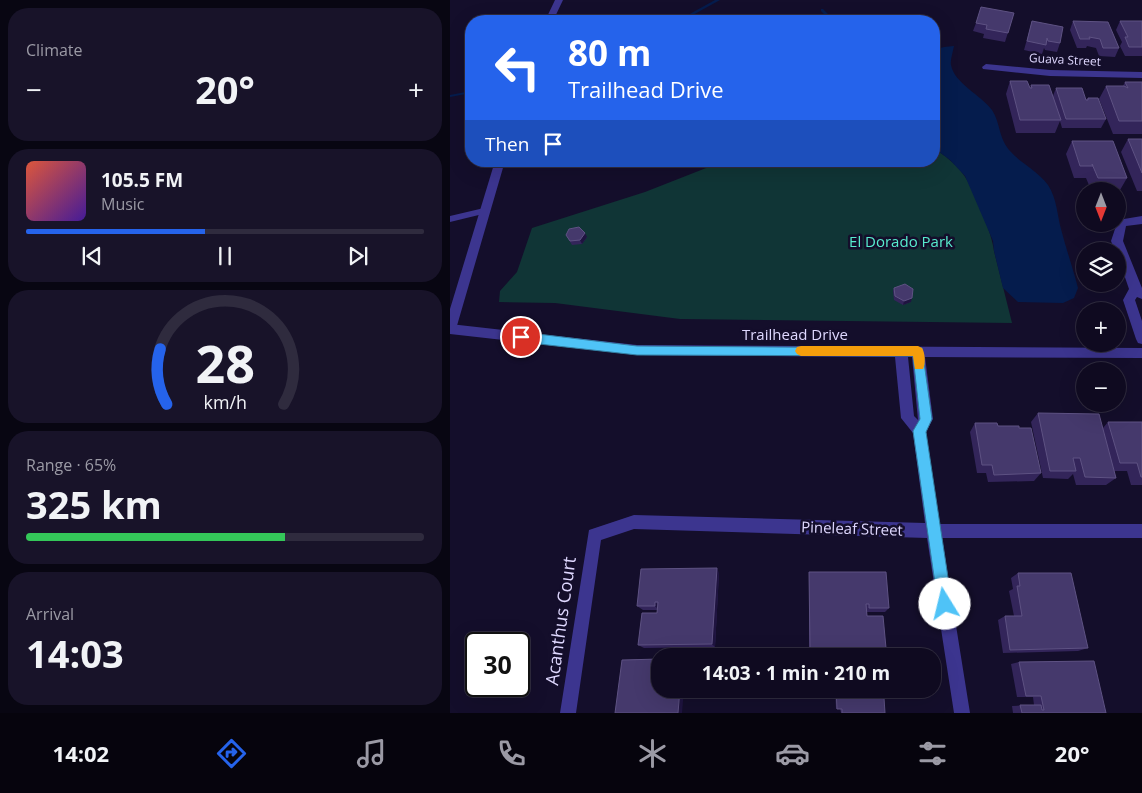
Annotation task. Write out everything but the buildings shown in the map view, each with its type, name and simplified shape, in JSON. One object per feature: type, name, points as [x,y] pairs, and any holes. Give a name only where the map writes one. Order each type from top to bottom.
[{"type":"street","points":[[552,15],[559,0]]},
{"type":"street","name":"Guava Street","points":[[986,67],[1050,73],[1142,75]]},
{"type":"street","points":[[450,329],[498,167]]},
{"type":"street","points":[[1142,220],[1121,224],[1117,241],[1138,292],[1129,300],[1142,339]]},
{"type":"street","name":"Trailhead Drive","points":[[450,329],[637,350],[1142,352]]},
{"type":"street","points":[[901,351],[908,418],[919,431],[962,713]]},
{"type":"street","points":[[918,351],[926,419],[919,431]]},
{"type":"street","name":"Pineleaf Street","points":[[594,535],[634,522],[933,531],[1142,531]]},
{"type":"street","name":"Acanthus Court","points":[[568,713],[594,535]]},
{"type":"lane","points":[[450,220],[484,211]]},
{"type":"green space","name":"El Dorado Park","points":[[940,152],[960,170],[977,200],[990,234],[1012,323],[680,319],[555,303],[499,302],[500,291],[517,272],[532,228],[645,192],[709,167],[940,167]]},
{"type":"water","points":[[954,46],[951,65],[957,78],[992,110],[1004,142],[1011,152],[1048,185],[1053,196],[1076,281],[1076,292],[1074,298],[1063,303],[1018,302],[1003,288],[993,241],[965,176],[940,152],[940,48]]},
{"type":"waterway","points":[[690,15],[718,0]]},
{"type":"waterway","points":[[822,10],[827,15]]},
{"type":"waterway","points":[[450,96],[465,93]]},
{"type":"slow traffic","points":[[801,351],[918,351],[919,365]]},
{"type":"route","points":[[521,337],[637,350],[918,351],[926,419],[919,431],[945,604]]}]
